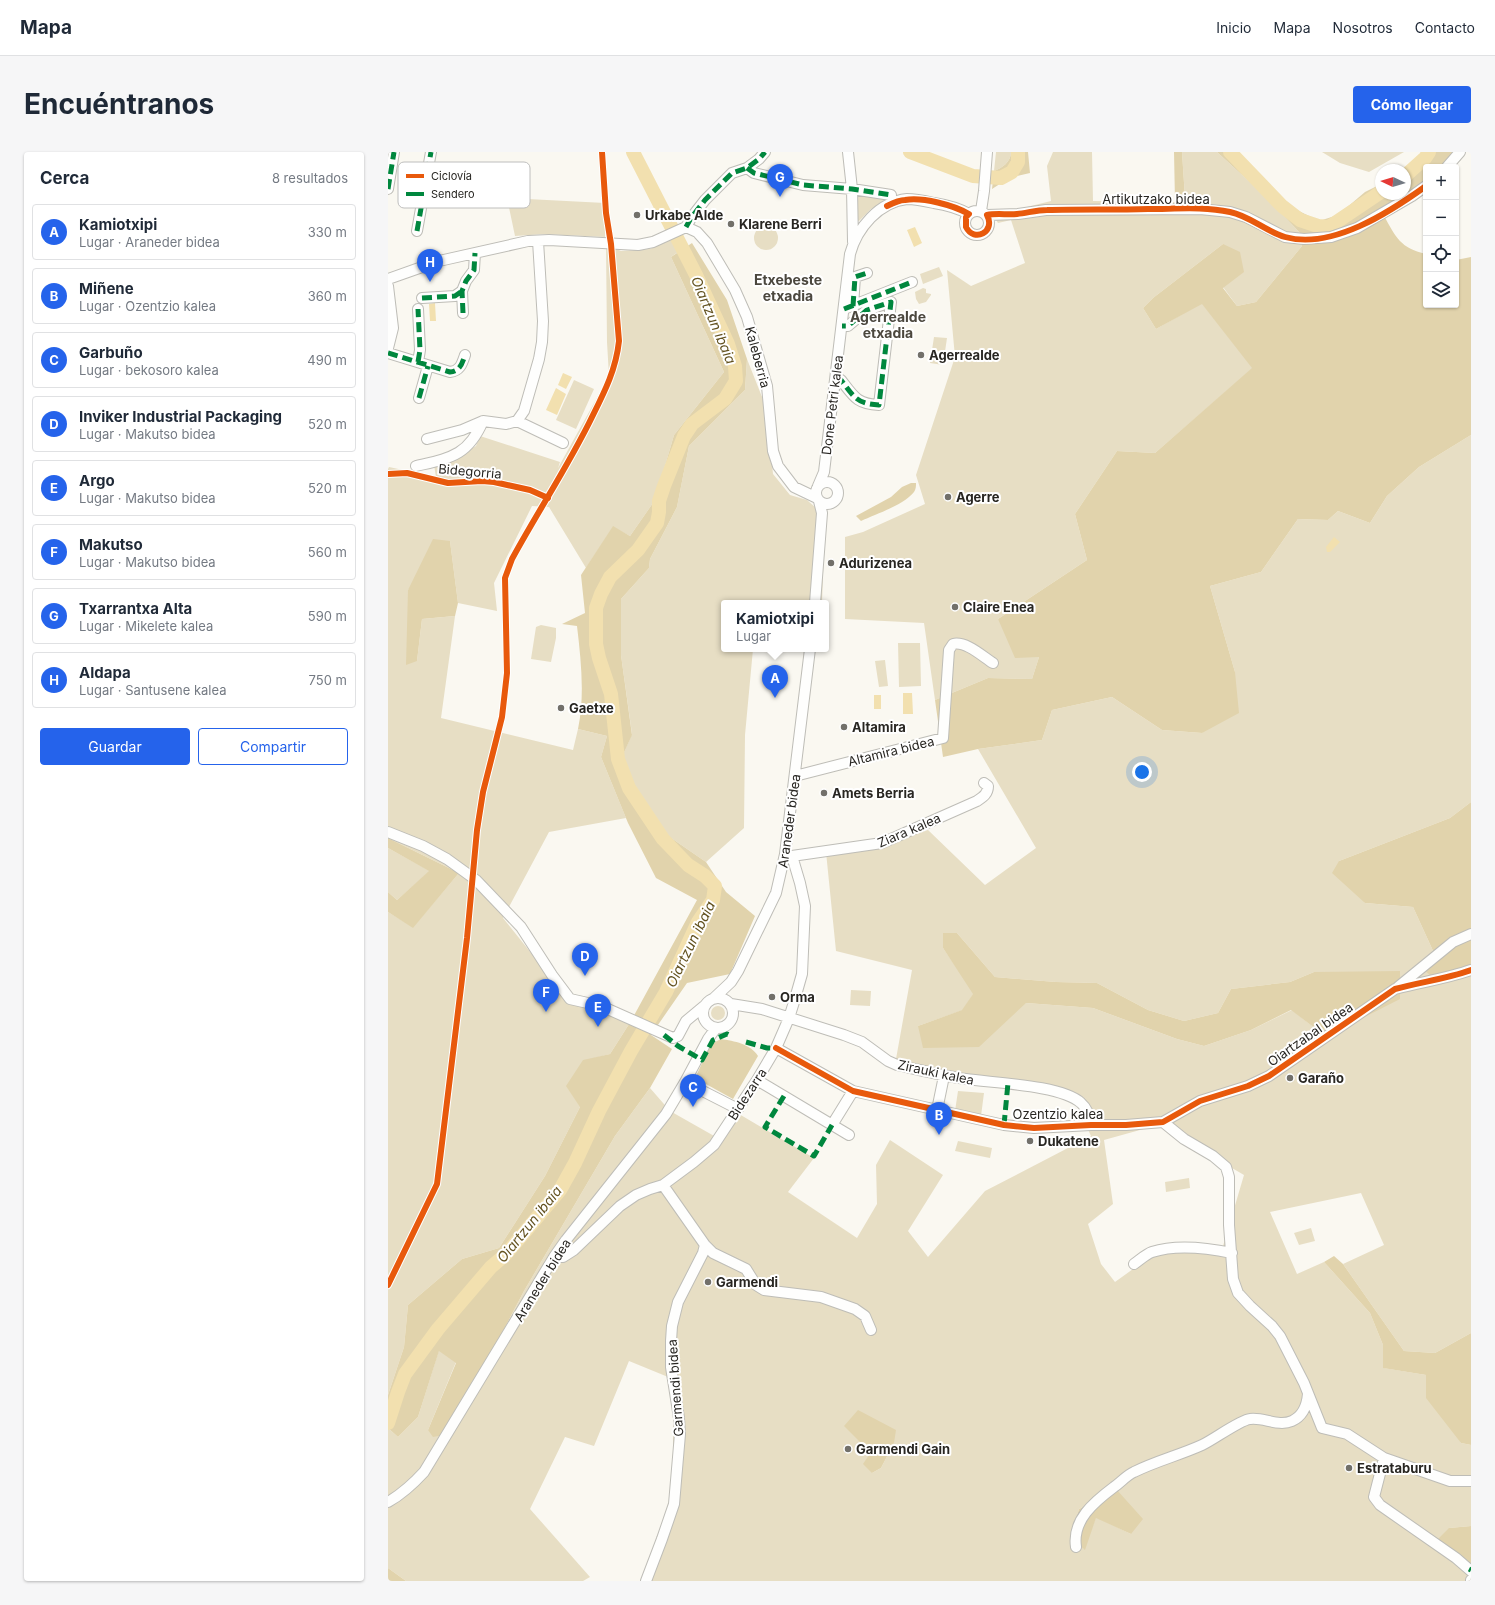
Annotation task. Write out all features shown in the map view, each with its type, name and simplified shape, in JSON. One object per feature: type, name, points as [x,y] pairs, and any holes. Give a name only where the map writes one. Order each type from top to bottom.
[{"type":"street","points":[[388,189],[394,152]]},
{"type":"street","points":[[429,162],[431,152]]},
{"type":"street","points":[[388,279],[439,260],[522,242],[538,241],[638,245],[653,242],[686,227],[705,200],[732,173],[747,168],[760,159],[765,152]]},
{"type":"street","name":"Done Petri kalea","points":[[824,472],[837,490],[838,494],[834,502],[818,498],[824,472],[842,326],[848,307],[850,254],[853,243],[852,189],[848,152]]},
{"type":"street","points":[[984,213],[987,152]]},
{"type":"street","points":[[1450,164],[1460,152]]},
{"type":"street","points":[[747,168],[754,173],[803,185],[852,189],[891,195]]},
{"type":"street","name":"Artikutzako bidea","points":[[984,213],[1013,214],[1046,210],[1200,209],[1230,212],[1246,217],[1285,237],[1304,239],[1330,237],[1357,228],[1423,188]]},
{"type":"street","name":"Done Petri kalea","points":[[853,243],[869,220],[887,206],[905,200],[913,199],[950,206],[969,214]]},
{"type":"street","points":[[417,231],[421,208]]},
{"type":"street","points":[[977,211],[984,213],[989,219],[989,228],[983,234],[975,235],[966,227],[966,217],[969,214],[977,211]]},
{"type":"street","name":"Kaleberria","points":[[686,227],[697,232],[707,243],[735,290],[743,308],[761,361],[767,386],[775,459],[778,466],[788,481],[800,491],[818,498]]},
{"type":"street","points":[[427,439],[462,430],[483,421],[506,424],[517,421],[524,411],[539,359],[542,342],[543,321],[538,241]]},
{"type":"street","points":[[463,313],[462,291],[466,281],[474,270],[475,253]]},
{"type":"street","points":[[848,307],[855,277],[868,273]]},
{"type":"street","points":[[848,307],[912,282]]},
{"type":"street","points":[[388,286],[393,328],[388,348]]},
{"type":"street","points":[[422,298],[455,296],[462,291]]},
{"type":"street","points":[[835,380],[841,380],[856,400],[879,405],[892,302],[867,310],[848,326],[842,326]]},
{"type":"street","points":[[418,309],[420,350],[418,362]]},
{"type":"street","points":[[388,353],[450,372],[455,372],[462,365],[465,355]]},
{"type":"street","points":[[419,398],[428,366]]},
{"type":"street","points":[[416,466],[442,459],[461,451],[477,436],[483,421]]},
{"type":"street","points":[[517,421],[563,443]]},
{"type":"street","points":[[815,600],[818,498],[824,483],[831,483]]},
{"type":"street","name":"Altamira bidea","points":[[795,776],[943,738],[949,650],[953,644],[958,643],[993,662]]},
{"type":"street","name":"Araneder bidea","points":[[714,998],[732,982],[746,958],[776,893],[788,855],[795,776],[810,652]]},
{"type":"street","name":"Ziara kalea","points":[[788,855],[882,843],[984,797],[988,792],[988,786],[984,783]]},
{"type":"street","points":[[388,832],[423,846],[447,859],[473,877],[520,927],[552,975],[570,998],[601,1006],[674,1038],[678,1036],[686,1020],[714,998],[723,998],[730,1003],[733,1011],[732,1019]]},
{"type":"street","name":"Bidezarra","points":[[554,1257],[562,1257],[574,1250],[620,1206],[636,1195],[663,1185],[694,1162],[714,1144],[757,1080],[776,1048],[789,1018],[802,974],[805,906],[800,883],[788,855]]},
{"type":"street","points":[[1395,989],[1454,942],[1471,934]]},
{"type":"street","name":"Oiartzabal bidea","points":[[1163,1122],[1200,1101],[1248,1086],[1269,1076],[1395,989],[1420,982],[1456,976],[1471,970]]},
{"type":"street","name":"Araneder bidea","points":[[730,1003],[732,982]]},
{"type":"street","name":"Zirauki kalea","points":[[730,1003],[762,1009],[862,1042],[888,1061],[897,1065],[944,1076],[1032,1087],[1072,1097],[1081,1103],[1090,1117],[1091,1125]]},
{"type":"street","points":[[704,1006],[704,1020]]},
{"type":"street","points":[[691,1016],[704,1020],[710,1026],[724,1028],[738,1013],[750,1007]]},
{"type":"street","name":"Araneder bidea","points":[[698,1057],[704,1037],[704,1020]]},
{"type":"street","name":"Araneder bidea","points":[[388,1502],[415,1482],[424,1472],[554,1257],[662,1119],[685,1082],[708,1039],[716,1028]]},
{"type":"street","name":"Ozentzio kalea","points":[[776,1048],[853,1091],[1018,1127],[1034,1128],[1126,1125],[1163,1122]]},
{"type":"street","points":[[937,1110],[944,1076]]},
{"type":"street","points":[[757,1080],[848,1136]]},
{"type":"street","points":[[685,1082],[738,1108]]},
{"type":"street","points":[[832,1125],[853,1091]]},
{"type":"street","points":[[1163,1122],[1184,1139],[1213,1156],[1226,1167],[1229,1177],[1229,1225],[1234,1279],[1238,1293],[1272,1326],[1280,1336],[1304,1383],[1322,1428],[1347,1434],[1384,1458],[1450,1480],[1471,1482]]},
{"type":"street","points":[[663,1185],[704,1245],[713,1253],[746,1269],[756,1285],[764,1290],[821,1297],[855,1309],[864,1316],[871,1330]]},
{"type":"street","name":"Garmendi bidea","points":[[646,1581],[674,1504],[680,1434],[671,1367],[672,1326],[678,1302],[703,1253],[704,1245]]},
{"type":"street","points":[[1134,1264],[1151,1252],[1180,1248],[1194,1247],[1232,1253]]},
{"type":"street","points":[[1076,1547],[1075,1539],[1078,1526],[1085,1513],[1098,1499],[1133,1472],[1203,1445],[1249,1418],[1280,1423],[1291,1422],[1299,1417],[1303,1411],[1307,1403],[1308,1394]]},
{"type":"street","points":[[1384,1458],[1374,1497],[1380,1505],[1456,1558],[1471,1571]]},
{"type":"shaded area","points":[[996,152],[1011,152],[1011,156],[1006,164],[994,171]]},
{"type":"shaded area","points":[[1011,152],[1028,152],[1030,173],[1009,178],[992,189],[994,171],[1006,164],[1011,156]]},
{"type":"shaded area","points":[[1053,152],[1092,152],[1093,201],[1175,202],[1185,198],[1182,152],[1217,152],[1265,196],[1301,234],[1302,246],[1256,302],[1237,306],[1223,287],[1223,244],[1153,298],[1143,308],[1156,329],[1202,303],[1253,368],[1155,453],[1117,451],[1075,514],[1087,560],[998,619],[1039,657],[1032,679],[988,678],[935,700],[924,623],[845,619],[845,537],[863,532],[925,504],[916,475],[955,357],[947,270],[971,286],[1025,263],[1011,220],[998,223],[990,210],[1015,210],[1051,201],[1047,166]]},
{"type":"shaded area","points":[[1174,152],[1182,152],[1185,198],[1175,202]]},
{"type":"shaded area","points":[[1217,152],[1236,152],[1266,184],[1295,209],[1319,221],[1338,215],[1365,192],[1375,187],[1375,200],[1404,200],[1384,216],[1396,236],[1404,245],[1423,253],[1423,308],[1459,308],[1459,259],[1471,257],[1471,435],[1419,467],[1387,496],[1370,523],[1338,511],[1328,520],[1298,519],[1261,572],[1210,586],[1235,672],[1239,713],[1202,733],[1162,730],[1112,697],[1052,710],[1042,740],[978,749],[943,757],[935,700],[988,678],[1032,679],[1039,657],[1015,658],[998,619],[1087,560],[1075,514],[1117,451],[1155,453],[1252,368],[1202,304],[1156,329],[1143,308],[1153,298],[1223,244],[1240,252],[1244,272],[1223,288],[1237,306],[1256,302],[1302,246],[1301,234],[1265,196]]},
{"type":"shaded area","points":[[1322,152],[1404,152],[1383,164],[1375,164],[1375,169],[1369,172],[1340,163]]},
{"type":"shaded area","points":[[1422,152],[1464,152],[1449,164],[1423,164],[1423,184],[1411,194],[1411,164]]},
{"type":"shaded area","points":[[860,193],[888,197],[886,200],[871,209],[859,221],[855,220],[854,197]]},
{"type":"shaded area","points":[[530,199],[605,203],[605,237],[544,234],[515,236],[509,208],[530,208]]},
{"type":"shaded area","points":[[766,226],[774,230],[778,238],[774,246],[766,250],[758,246],[754,238],[758,230]]},
{"type":"shaded area","points":[[915,227],[922,243],[914,247],[907,230]]},
{"type":"shaded area","points":[[672,239],[678,252],[671,257],[724,372],[674,435],[655,500],[630,536],[613,527],[586,568],[549,507],[532,506],[494,583],[497,611],[458,603],[450,541],[408,590],[417,661],[422,619],[455,616],[441,718],[573,750],[578,729],[607,736],[601,757],[626,818],[549,832],[503,918],[568,999],[631,1021],[610,1054],[583,1061],[580,1107],[545,1176],[499,1248],[462,1259],[408,1305],[404,1347],[388,1395],[388,912],[413,927],[459,873],[388,838],[388,469],[389,467],[436,477],[434,465],[458,456],[476,446],[480,436],[560,462],[558,468],[609,376],[607,342],[606,244],[621,251],[650,249]]},
{"type":"shaded area","points":[[692,243],[727,300],[747,359],[745,390],[689,446],[677,507],[650,559],[649,568],[621,599],[621,655],[632,735],[622,757],[648,822],[706,862],[726,892],[755,916],[730,974],[687,983],[651,1035],[672,1049],[650,1088],[615,1136],[524,1291],[449,1434],[433,1437],[428,1430],[456,1363],[439,1351],[418,1417],[398,1437],[388,1428],[388,1395],[404,1347],[408,1305],[462,1259],[499,1248],[545,1176],[580,1107],[566,1086],[583,1060],[610,1054],[631,1021],[697,900],[656,878],[628,823],[601,757],[607,736],[578,729],[582,691],[577,626],[562,624],[585,613],[581,575],[613,526],[630,536],[655,500],[674,435],[724,372],[671,257]]},
{"type":"shaded area","points":[[939,267],[943,276],[923,284],[920,274]]},
{"type":"shaded area","points":[[923,288],[926,289],[926,293],[931,295],[926,302],[919,304],[916,299],[915,292]]},
{"type":"shaded area","points":[[435,303],[436,321],[430,321],[429,304]]},
{"type":"shaded area","points":[[934,337],[947,338],[943,365],[930,363]]},
{"type":"shaded area","points":[[747,359],[766,407],[773,474],[790,495],[807,500],[825,516],[822,600],[721,600],[721,652],[753,652],[745,735],[744,828],[706,862],[648,822],[622,757],[632,734],[621,655],[621,599],[649,568],[650,559],[677,507],[689,446],[745,390]]},
{"type":"shaded area","points":[[563,373],[572,377],[566,389],[558,385]]},
{"type":"shaded area","points":[[574,380],[594,389],[576,429],[556,420]]},
{"type":"shaded area","points":[[556,388],[566,394],[557,415],[546,410]]},
{"type":"shaded area","points":[[1471,435],[1471,802],[1450,818],[1339,861],[1365,903],[1413,907],[1434,953],[1471,972],[1471,1333],[1435,1353],[1404,1351],[1343,1264],[1384,1245],[1361,1193],[1270,1212],[1297,1274],[1324,1262],[1370,1313],[1383,1345],[1384,1368],[1426,1375],[1461,1443],[1471,1445],[1471,1526],[1449,1528],[1471,1570],[1471,1581],[643,1581],[673,1502],[673,1379],[629,1361],[594,1446],[565,1437],[530,1509],[590,1577],[583,1581],[406,1581],[388,1568],[388,1502],[393,1499],[388,1496],[388,1428],[398,1437],[418,1417],[439,1350],[456,1362],[428,1430],[449,1434],[524,1291],[615,1136],[650,1088],[670,1111],[723,1141],[739,1114],[814,1158],[788,1192],[857,1238],[877,1204],[876,1165],[890,1140],[943,1175],[908,1231],[928,1257],[985,1191],[1091,1136],[1070,1091],[983,1081],[896,1059],[912,970],[836,951],[826,852],[928,830],[985,885],[1036,848],[978,749],[1042,740],[1052,710],[1112,697],[1162,730],[1202,733],[1235,672],[1210,586],[1261,572],[1298,519],[1328,520],[1338,511],[1370,523],[1387,496],[1419,467]],"holes":[[[943,933],[957,933],[995,977],[1056,982],[1097,983],[1148,1010],[1184,1021],[1218,1013],[1231,989],[1290,982],[1314,972],[1316,1029],[1292,1010],[1251,1030],[1204,1046],[1177,1039],[1093,1008],[1026,1003],[918,1026],[963,1010],[974,993],[943,948]],[[1158,1125],[1244,1175],[1223,1246],[1165,1246],[1115,1282],[1101,1264],[1088,1224],[1113,1204],[1104,1140]],[[894,1443],[881,1468],[872,1473],[873,1449]],[[1117,1490],[1131,1534],[1096,1517],[1084,1549],[1070,1538],[1079,1509]]]},
{"type":"shaded area","points":[[911,483],[916,483],[915,490],[904,501],[861,521],[856,516],[891,497],[902,487]]},
{"type":"shaded area","points":[[1334,537],[1340,542],[1330,552],[1327,552],[1326,547]]},
{"type":"shaded area","points":[[433,539],[450,541],[458,603],[455,616],[422,619],[417,661],[406,665],[408,590]]},
{"type":"shaded area","points":[[541,625],[556,628],[556,638],[551,662],[531,659],[536,627]]},
{"type":"shaded area","points":[[898,643],[920,643],[921,686],[899,687]]},
{"type":"shaded area","points":[[885,660],[888,686],[879,687],[875,661]]},
{"type":"shaded area","points":[[903,693],[912,693],[913,714],[903,714]]},
{"type":"shaded area","points":[[874,695],[881,695],[881,709],[874,709]]},
{"type":"shaded area","points":[[1471,802],[1471,972],[1437,981],[1424,970],[1434,953],[1413,907],[1365,903],[1332,873],[1339,861],[1450,818]]},
{"type":"shaded area","points":[[388,838],[459,873],[413,928],[388,912],[388,892],[397,900],[429,871],[388,848]]},
{"type":"shaded area","points":[[388,848],[430,871],[397,900],[388,892]]},
{"type":"shaded area","points":[[943,933],[957,933],[995,977],[1056,982],[1097,983],[1148,1010],[1184,1021],[1218,1013],[1231,989],[1290,982],[1314,972],[1400,971],[1400,999],[1339,1030],[1316,1029],[1291,1010],[1251,1030],[1204,1046],[1177,1039],[1093,1008],[1026,1003],[979,1047],[923,1048],[918,1026],[962,1010],[973,994],[943,948]]},
{"type":"shaded area","points":[[851,990],[871,991],[870,1006],[850,1005]]},
{"type":"shaded area","points":[[715,1006],[721,1006],[725,1010],[725,1016],[721,1020],[715,1020],[711,1016],[711,1010]]},
{"type":"shaded area","points":[[721,1039],[737,1042],[747,1046],[758,1056],[733,1099],[695,1078],[711,1044]]},
{"type":"shaded area","points":[[958,1091],[984,1093],[981,1116],[955,1111]]},
{"type":"shaded area","points":[[958,1141],[992,1148],[990,1158],[955,1151]]},
{"type":"shaded area","points":[[1189,1178],[1190,1188],[1166,1192],[1165,1182]]},
{"type":"shaded area","points":[[1311,1228],[1315,1241],[1299,1245],[1294,1233]]},
{"type":"shaded area","points":[[1334,1256],[1343,1264],[1404,1351],[1435,1353],[1471,1333],[1471,1445],[1461,1443],[1426,1398],[1426,1375],[1383,1368],[1383,1345],[1370,1313],[1324,1262]]},
{"type":"shaded area","points":[[858,1410],[896,1430],[894,1443],[881,1468],[872,1473],[863,1464],[873,1449],[863,1445],[844,1426]]},
{"type":"shaded area","points":[[1117,1490],[1143,1519],[1131,1534],[1096,1518],[1085,1550],[1070,1538],[1079,1509]]},
{"type":"shaded area","points":[[1471,1526],[1471,1570],[1438,1539],[1449,1528]]},
{"type":"shaded area","points":[[388,1568],[406,1581],[388,1581]]},
{"type":"waterway","name":"Oiartzun ibaia","points":[[388,1423],[405,1374],[438,1329],[491,1267],[505,1255],[560,1190],[575,1163],[599,1111],[631,1051],[666,992],[698,922],[713,900],[715,886],[705,876],[688,865],[663,839],[629,788],[618,759],[611,694],[596,644],[596,608],[601,594],[610,577],[638,550],[657,523],[659,501],[684,436],[692,424],[725,399],[736,381],[735,366],[728,344],[696,275],[633,152]]},
{"type":"waterway","points":[[910,152],[973,176],[1001,178],[1012,172],[1018,162],[1018,152]]},
{"type":"waterway","points":[[1230,152],[1282,206],[1300,220],[1318,226],[1329,227],[1375,196]]},
{"type":"waterway","points":[[1411,171],[1425,158],[1429,152]]},
{"type":"marked path","points":[[388,189],[394,152]]},
{"type":"marked path","points":[[429,162],[431,152]]},
{"type":"marked path","points":[[686,227],[705,200],[732,173],[747,168],[759,159],[765,152]]},
{"type":"marked path","points":[[747,168],[754,173],[803,185],[852,189],[891,195]]},
{"type":"marked path","points":[[417,231],[421,208]]},
{"type":"marked path","points":[[463,313],[462,291],[466,281],[474,270],[475,253]]},
{"type":"marked path","points":[[853,306],[855,277],[867,273]]},
{"type":"marked path","points":[[844,309],[912,282]]},
{"type":"marked path","points":[[422,298],[455,296],[462,291]]},
{"type":"marked path","points":[[835,380],[841,380],[853,395],[861,401],[879,405],[891,302],[867,310],[848,326],[842,326]]},
{"type":"marked path","points":[[418,309],[420,350],[418,362]]},
{"type":"marked path","points":[[388,353],[450,372],[458,369],[462,364],[465,355]]},
{"type":"marked path","points":[[419,398],[428,366]]},
{"type":"marked path","points":[[664,1035],[678,1046],[702,1060],[713,1040],[727,1034],[731,1036]]},
{"type":"marked path","points":[[746,1042],[767,1048],[776,1048]]},
{"type":"marked path","points":[[1004,1125],[1008,1083]]},
{"type":"marked path","points":[[784,1096],[765,1127],[814,1156],[832,1125]]},
{"type":"cycle path","points":[[388,1285],[437,1184],[467,938],[477,830],[483,792],[502,717],[507,673],[505,578],[512,559],[584,434],[606,388],[618,351],[619,341],[611,244],[606,213],[602,152]]},
{"type":"cycle path","points":[[887,206],[900,201],[912,199],[946,205],[969,214],[966,217],[966,227],[970,232],[979,235],[989,226],[987,215],[991,214],[1017,214],[1040,210],[1210,209],[1237,214],[1285,237],[1303,240],[1322,238],[1360,226],[1395,207],[1423,188]]},
{"type":"cycle path","name":"Bidegorria","points":[[388,474],[407,473],[448,483],[482,481],[494,482],[530,490],[548,498]]},
{"type":"cycle path","points":[[776,1048],[853,1091],[1004,1125],[1034,1128],[1126,1125],[1163,1122],[1200,1101],[1248,1086],[1269,1076],[1395,989],[1452,976],[1471,970]]},
{"type":"place","name":"Txarrantxa Alta","points":[[780,197]]},
{"type":"place","name":"Urkabe Alde","points":[[637,215]]},
{"type":"place","name":"Klarene Berri","points":[[731,224]]},
{"type":"place","name":"Aldapa","points":[[430,282]]},
{"type":"place","name":"Agerrealde","points":[[921,355]]},
{"type":"place","name":"Agerre","points":[[948,497]]},
{"type":"place","name":"Adurizenea","points":[[831,563]]},
{"type":"place","name":"Claire Enea","points":[[955,607]]},
{"type":"place","name":"Kamiotxipi","points":[[775,698]]},
{"type":"place","name":"Gaetxe","points":[[561,708]]},
{"type":"place","name":"Altamira","points":[[844,727]]},
{"type":"place","name":"Amets Berria","points":[[824,793]]},
{"type":"place","name":"Inviker Industrial Packaging","points":[[585,976]]},
{"type":"place","name":"Orma","points":[[772,997]]},
{"type":"place","name":"Makutso","points":[[546,1012]]},
{"type":"place","name":"Argo","points":[[598,1027]]},
{"type":"place","name":"Garaño","points":[[1290,1078]]},
{"type":"place","name":"Garbuño","points":[[693,1107]]},
{"type":"place","name":"Miñene","points":[[939,1135]]},
{"type":"place","name":"Dukatene","points":[[1030,1141]]},
{"type":"place","name":"Garmendi","points":[[708,1282]]},
{"type":"place","name":"Garmendi Gain","points":[[848,1449]]},
{"type":"place","name":"Estrataburu","points":[[1349,1468]]},
{"type":"district","name":"Etxebeste etxadia","points":[[788,288]]},
{"type":"district","name":"Agerrealde etxadia","points":[[888,324]]}]
